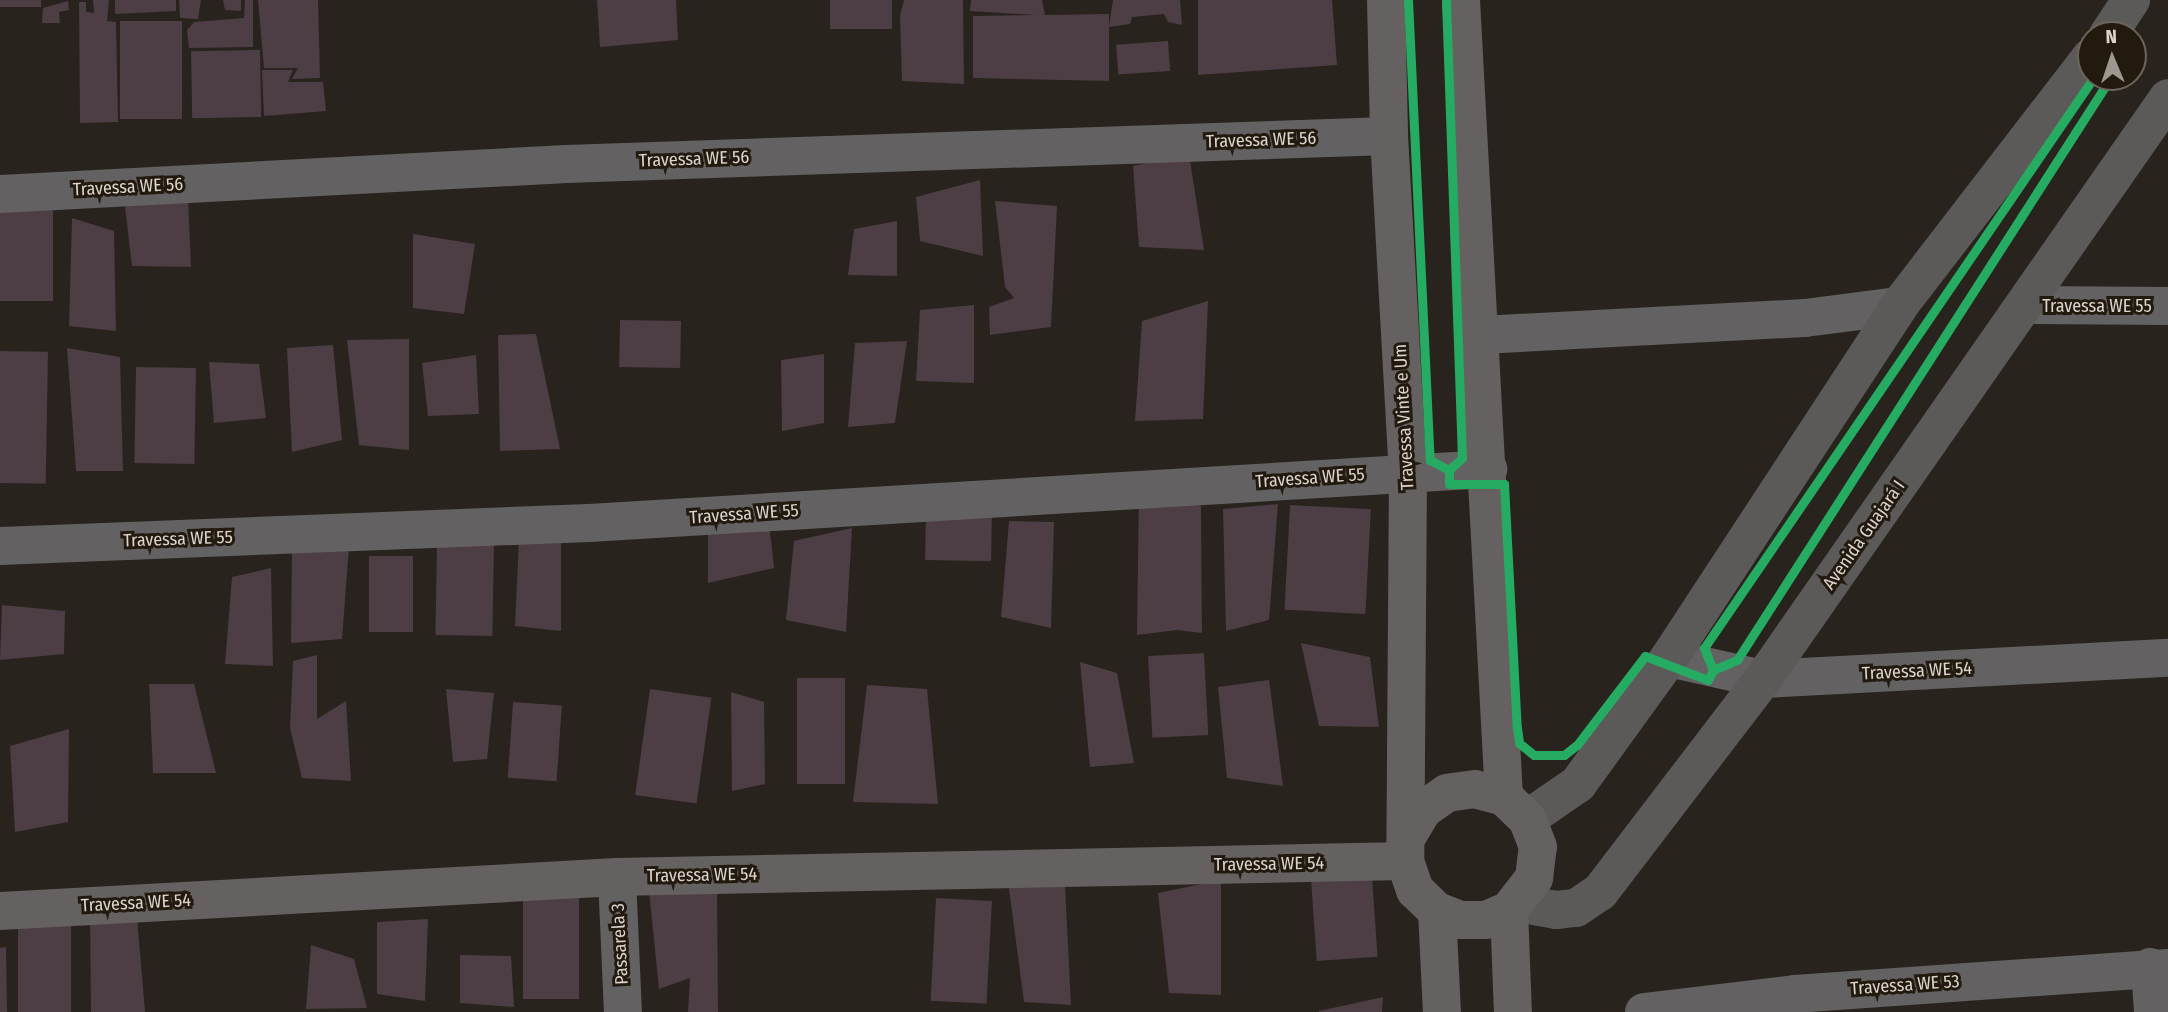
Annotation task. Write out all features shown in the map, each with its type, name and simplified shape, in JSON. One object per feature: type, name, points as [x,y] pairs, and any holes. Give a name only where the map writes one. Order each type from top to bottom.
[{"type":"main road","name":"Travessa Vinte e Um","points":[[1386,0],[1389,136],[1408,472],[1406,848]]},
{"type":"main road","points":[[1461,0],[1488,469],[1515,808],[1538,847],[1534,878],[1513,907],[1513,1012]]},
{"type":"main road","points":[[2117,21],[2131,0]]},
{"type":"main road","points":[[1513,907],[1473,920],[1437,911],[1415,890],[1406,848],[1423,810],[1447,793],[1475,789],[1515,808],[1578,784],[1669,658],[1899,306],[2077,75]]},
{"type":"main road","name":"Avenida Guajará I","points":[[1513,907],[1556,910],[1576,908],[1600,892],[1763,679],[2168,98]]},
{"type":"main road","name":"Travessa WE 54","points":[[0,911],[617,877],[1406,848]]},
{"type":"main road","points":[[1437,911],[1442,1012]]},
{"type":"street","name":"Travessa WE 56","points":[[0,194],[566,164],[1389,136]]},
{"type":"street","name":"Travessa WE 55","points":[[2025,305],[2168,306]]},
{"type":"street","points":[[1481,335],[1805,318],[1899,306]]},
{"type":"street","name":"Travessa WE 55","points":[[0,546],[589,523],[1488,469]]},
{"type":"street","name":"Travessa WE 54","points":[[1669,658],[1763,679],[2168,658]]},
{"type":"street","name":"Passarela 3","points":[[617,877],[623,1012]]},
{"type":"street","points":[[2152,1012],[2159,968]]},
{"type":"street","name":"Travessa WE 53","points":[[1644,1012],[1796,994],[2159,968]]},
{"type":"building","points":[[0,0],[41,0],[41,7],[0,7]]},
{"type":"building","points":[[93,0],[109,0],[107,21],[116,22],[118,122],[80,123],[79,2],[86,2],[86,12],[94,13]]},
{"type":"building","points":[[115,0],[176,0],[176,11],[115,14]]},
{"type":"building","points":[[179,0],[201,0],[198,19],[180,18]]},
{"type":"building","points":[[223,0],[241,0],[241,11],[225,10]]},
{"type":"building","points":[[245,0],[253,0],[253,47],[189,48],[187,30],[194,22],[244,18]]},
{"type":"building","points":[[258,0],[318,0],[320,78],[292,79],[298,68],[264,68]]},
{"type":"building","points":[[597,0],[676,0],[678,40],[600,47]]},
{"type":"building","points":[[830,0],[892,0],[892,29],[830,29]]},
{"type":"building","points":[[904,0],[963,0],[964,84],[902,81],[900,16]]},
{"type":"building","points":[[971,0],[1042,0],[1045,15],[1109,14],[1109,81],[973,78],[973,16],[1036,15],[970,11]]},
{"type":"building","points":[[1113,0],[1180,0],[1182,25],[1168,22],[1164,14],[1132,17],[1130,24],[1109,27]]},
{"type":"building","points":[[1198,0],[1332,0],[1337,65],[1198,75]]},
{"type":"building","points":[[68,1],[69,10],[59,12],[60,23],[42,23],[43,8]]},
{"type":"building","points":[[120,21],[182,21],[182,119],[120,119]]},
{"type":"building","points":[[1168,41],[1170,71],[1118,75],[1116,45]]},
{"type":"building","points":[[260,50],[261,117],[192,118],[191,51]]},
{"type":"building","points":[[262,70],[293,70],[288,82],[323,82],[326,111],[264,116]]},
{"type":"building","points":[[1189,154],[1204,250],[1139,247],[1133,166]]},
{"type":"building","points":[[980,180],[983,256],[920,241],[916,197]]},
{"type":"building","points":[[124,198],[188,198],[191,267],[132,266]]},
{"type":"building","points":[[995,201],[1057,206],[1051,327],[990,335],[989,307],[1014,298],[1005,287]]},
{"type":"building","points":[[0,205],[53,205],[53,301],[0,301]]},
{"type":"building","points":[[72,218],[114,231],[116,331],[69,326]]},
{"type":"building","points":[[897,221],[897,276],[848,275],[854,229]]},
{"type":"building","points":[[413,234],[475,244],[464,314],[413,308]]},
{"type":"building","points":[[1208,301],[1203,419],[1135,421],[1142,321]]},
{"type":"building","points":[[974,305],[974,383],[916,381],[920,310]]},
{"type":"building","points":[[620,320],[681,321],[680,368],[619,367]]},
{"type":"building","points":[[536,334],[560,449],[500,451],[498,335]]},
{"type":"building","points":[[409,339],[409,450],[359,445],[347,340]]},
{"type":"building","points":[[907,341],[895,423],[848,427],[855,343]]},
{"type":"building","points":[[333,345],[342,440],[292,452],[287,348]]},
{"type":"building","points":[[67,348],[120,357],[123,471],[76,471]]},
{"type":"building","points":[[0,351],[48,352],[46,484],[0,483]]},
{"type":"building","points":[[824,354],[824,423],[782,431],[781,360]]},
{"type":"building","points":[[476,355],[479,414],[428,416],[422,363]]},
{"type":"building","points":[[209,362],[259,364],[266,418],[214,423]]},
{"type":"building","points":[[136,367],[196,368],[194,464],[134,463]]},
{"type":"building","points":[[1139,492],[1201,506],[1202,633],[1177,630],[1137,635]]},
{"type":"building","points":[[1278,504],[1269,620],[1226,631],[1223,509]]},
{"type":"building","points":[[1290,505],[1371,509],[1365,614],[1285,610]]},
{"type":"building","points":[[926,507],[992,508],[991,561],[925,560]]},
{"type":"building","points":[[1009,521],[1054,522],[1051,628],[1001,617]]},
{"type":"building","points":[[769,523],[774,568],[708,583],[708,531]]},
{"type":"building","points":[[852,528],[846,632],[786,620],[794,541]]},
{"type":"building","points":[[561,537],[561,631],[515,626],[519,538]]},
{"type":"building","points":[[437,542],[494,543],[492,636],[435,635]]},
{"type":"building","points":[[349,547],[342,639],[291,643],[292,550]]},
{"type":"building","points":[[369,556],[413,556],[413,632],[369,632]]},
{"type":"building","points":[[271,568],[273,666],[225,664],[232,577]]},
{"type":"building","points":[[2,605],[65,611],[64,654],[0,660]]},
{"type":"building","points":[[1301,643],[1370,657],[1379,727],[1319,726]]},
{"type":"building","points":[[1204,653],[1208,735],[1152,738],[1148,656]]},
{"type":"building","points":[[317,655],[317,719],[346,701],[351,781],[302,778],[290,728],[293,661]]},
{"type":"building","points":[[1080,662],[1117,673],[1134,763],[1090,767]]},
{"type":"building","points":[[797,678],[845,678],[845,784],[797,784]]},
{"type":"building","points":[[1269,680],[1283,786],[1227,778],[1218,687]]},
{"type":"building","points":[[149,684],[194,684],[216,773],[153,773]]},
{"type":"building","points":[[867,685],[927,689],[938,804],[853,802]]},
{"type":"building","points":[[446,689],[494,693],[487,759],[453,762]]},
{"type":"building","points":[[650,689],[711,698],[697,804],[635,795]]},
{"type":"building","points":[[731,692],[764,702],[765,784],[732,791]]},
{"type":"building","points":[[513,702],[562,705],[557,781],[508,778]]},
{"type":"building","points":[[69,729],[68,822],[15,832],[10,746]]},
{"type":"building","points":[[1372,877],[1378,957],[1317,961],[1311,881]]},
{"type":"building","points":[[1221,880],[1221,995],[1169,993],[1158,893]]},
{"type":"building","points":[[1008,881],[1065,885],[1071,1005],[1024,1002]]},
{"type":"building","points":[[717,889],[718,1012],[688,1012],[690,978],[659,989],[649,891]]},
{"type":"building","points":[[523,890],[579,890],[579,999],[523,999]]},
{"type":"building","points":[[936,898],[992,901],[987,1004],[931,1001]]},
{"type":"building","points":[[90,917],[137,917],[145,1012],[91,1012]]},
{"type":"building","points":[[428,919],[425,1001],[377,994],[377,922]]},
{"type":"building","points":[[18,920],[71,920],[71,1012],[18,1012]]},
{"type":"building","points":[[311,945],[354,959],[367,1008],[306,1009]]},
{"type":"building","points":[[6,947],[7,1012],[0,1012],[0,948]]},
{"type":"building","points":[[460,955],[511,956],[514,1007],[460,1003]]},
{"type":"building","points":[[1383,997],[1382,1012],[1319,1012],[1319,1011]]},
{"type":"cycle path","points":[[1408,0],[1430,460],[1449,470]]},
{"type":"cycle path","points":[[1446,0],[1462,458],[1449,470],[1449,484],[1504,484],[1517,728],[1519,743],[1534,755],[1564,755],[1577,745],[1645,656],[1708,680],[1713,670],[1737,660],[2102,91]]},
{"type":"cycle path","points":[[1713,670],[1704,648],[2084,91]]}]
